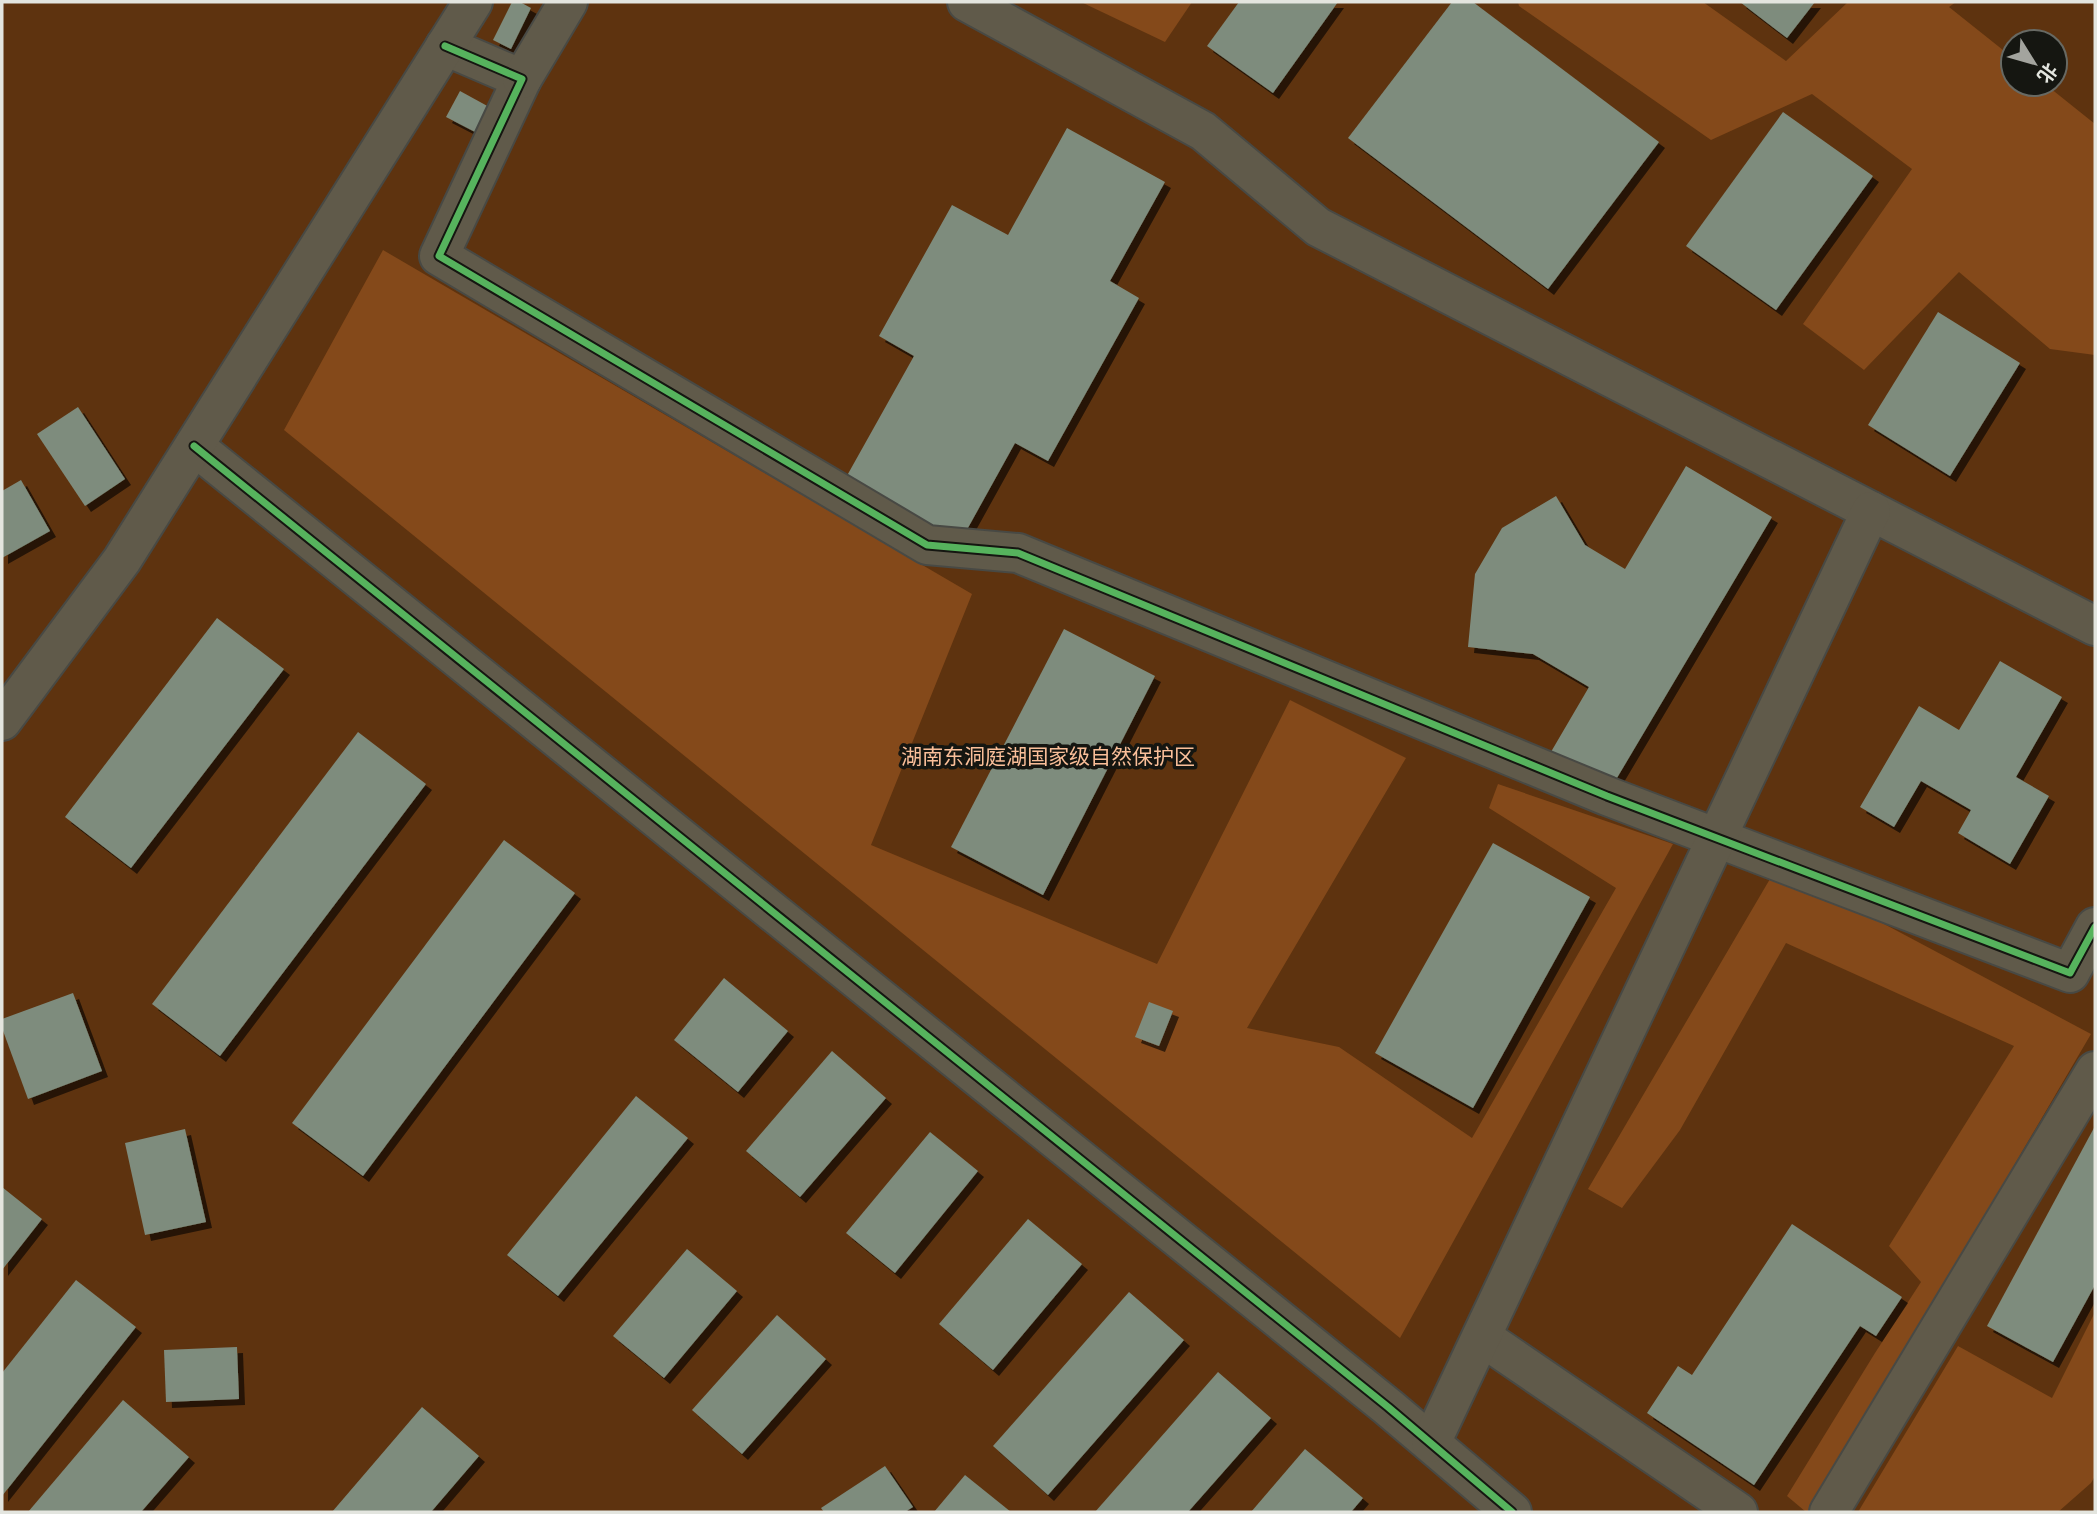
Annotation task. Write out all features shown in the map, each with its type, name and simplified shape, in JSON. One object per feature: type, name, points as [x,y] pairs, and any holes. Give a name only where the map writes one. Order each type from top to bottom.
[{"type":"street","points":[[2,721],[122,559],[473,2]]},
{"type":"street","points":[[568,2],[522,79],[439,256],[927,545],[1018,553],[1607,796],[2083,982],[2095,927]]},
{"type":"street","points":[[967,2],[1203,131],[1318,227],[2095,626]]},
{"type":"street","points":[[445,46],[522,79]]},
{"type":"street","points":[[194,446],[1432,1443],[1512,1512]]},
{"type":"street","points":[[1432,1443],[1871,511]]},
{"type":"street","points":[[1829,1512],[2095,1071]]},
{"type":"street","points":[[1482,1337],[1738,1512]]},
{"type":"green space","name":"湖南东洞庭湖国家级自然保护区","points":[[2,2],[2095,2],[2095,1512],[2,1512]]},
{"type":"shaded area","points":[[1081,2],[1192,2],[1165,42]]},
{"type":"shaded area","points":[[1518,2],[1703,2],[1786,61],[1848,2],[1956,2],[1949,7],[1999,47],[1999,98],[2062,98],[2095,124],[2095,355],[2050,349],[1959,272],[1864,370],[1803,324],[1912,169],[1812,94],[1711,140],[1519,6]]},
{"type":"shaded area","points":[[383,250],[972,594],[871,845],[1157,964],[1290,700],[1406,758],[1247,1028],[1339,1047],[1472,1138],[1616,888],[1489,808],[1498,784],[1673,844],[1400,1338],[284,430]]},
{"type":"shaded area","points":[[1777,867],[2091,1034],[1811,1512],[1806,1512],[1787,1496],[1921,1282],[1889,1246],[2014,1046],[1786,943],[1680,1130],[1622,1208],[1588,1189]]},
{"type":"shaded area","points":[[2095,1312],[2095,1476],[2091,1483],[2058,1512],[1858,1512],[1958,1346],[2052,1398]]},
{"type":"building","points":[[512,2],[520,2],[531,8],[511,49],[493,40]]},
{"type":"building","points":[[1239,2],[1338,2],[1273,93],[1207,46]]},
{"type":"building","points":[[1452,2],[1473,2],[1659,142],[1548,289],[1348,138]]},
{"type":"building","points":[[1740,2],[1815,2],[1787,38]]},
{"type":"building","points":[[460,91],[491,108],[477,133],[446,117]]},
{"type":"building","points":[[1783,112],[1873,176],[1776,310],[1686,246]]},
{"type":"building","points":[[1067,128],[1165,182],[1110,281],[1139,298],[1048,461],[1015,443],[959,544],[844,481],[914,356],[879,336],[952,205],[1008,235]]},
{"type":"building","points":[[1938,312],[2020,363],[1950,476],[1868,425]]},
{"type":"building","points":[[78,407],[125,479],[85,506],[37,434]]},
{"type":"building","points":[[1686,466],[1772,517],[1608,793],[1548,757],[1589,687],[1533,654],[1468,647],[1475,574],[1502,528],[1556,496],[1585,545],[1625,569]]},
{"type":"building","points":[[21,480],[50,531],[2,558],[2,491]]},
{"type":"building","points":[[217,618],[284,669],[131,868],[65,817]]},
{"type":"building","points":[[1064,629],[1155,676],[1043,895],[951,847]]},
{"type":"building","points":[[2000,661],[2062,697],[2016,777],[2049,796],[2010,864],[1958,833],[1971,810],[1921,781],[1894,827],[1860,807],[1919,706],[1959,730]]},
{"type":"building","points":[[358,732],[426,784],[220,1056],[152,1004]]},
{"type":"building","points":[[504,840],[575,893],[363,1176],[292,1123]]},
{"type":"building","points":[[1493,843],[1590,897],[1473,1108],[1375,1053]]},
{"type":"building","points":[[724,978],[788,1031],[738,1092],[674,1040]]},
{"type":"building","points":[[73,993],[102,1071],[28,1099],[2,1028],[2,1019]]},
{"type":"building","points":[[1149,1002],[1173,1011],[1159,1046],[1135,1037]]},
{"type":"building","points":[[832,1051],[886,1098],[800,1197],[746,1151]]},
{"type":"building","points":[[636,1096],[688,1138],[558,1296],[507,1255]]},
{"type":"building","points":[[2095,1126],[2095,1285],[2053,1362],[1987,1326]]},
{"type":"building","points":[[185,1129],[206,1222],[145,1235],[125,1143]]},
{"type":"building","points":[[930,1132],[978,1171],[895,1273],[846,1233]]},
{"type":"building","points":[[2,1187],[42,1219],[2,1270]]},
{"type":"building","points":[[1028,1219],[1082,1264],[993,1370],[939,1324]]},
{"type":"building","points":[[1792,1224],[1902,1297],[1876,1336],[1860,1326],[1754,1485],[1647,1413],[1678,1366],[1692,1375]]},
{"type":"building","points":[[687,1249],[737,1291],[664,1378],[613,1336]]},
{"type":"building","points":[[76,1280],[136,1327],[2,1496],[2,1373]]},
{"type":"building","points":[[1129,1292],[1184,1340],[1048,1495],[993,1446]]},
{"type":"building","points":[[777,1315],[826,1359],[742,1454],[692,1410]]},
{"type":"building","points":[[237,1347],[239,1399],[166,1402],[164,1350]]},
{"type":"building","points":[[1218,1372],[1271,1418],[1188,1512],[1095,1512]]},
{"type":"building","points":[[123,1400],[189,1457],[141,1512],[28,1512]]},
{"type":"building","points":[[422,1407],[479,1456],[431,1512],[332,1512]]},
{"type":"building","points":[[1305,1449],[1363,1498],[1351,1512],[1251,1512]]},
{"type":"building","points":[[885,1466],[913,1507],[905,1512],[824,1512],[821,1508]]},
{"type":"building","points":[[965,1475],[1011,1512],[934,1512]]},
{"type":"cycle path","points":[[445,46],[522,79],[439,256],[927,545],[1018,553],[1607,796],[2070,973],[2095,927]]},
{"type":"cycle path","points":[[194,446],[1388,1407],[1512,1512]]}]
